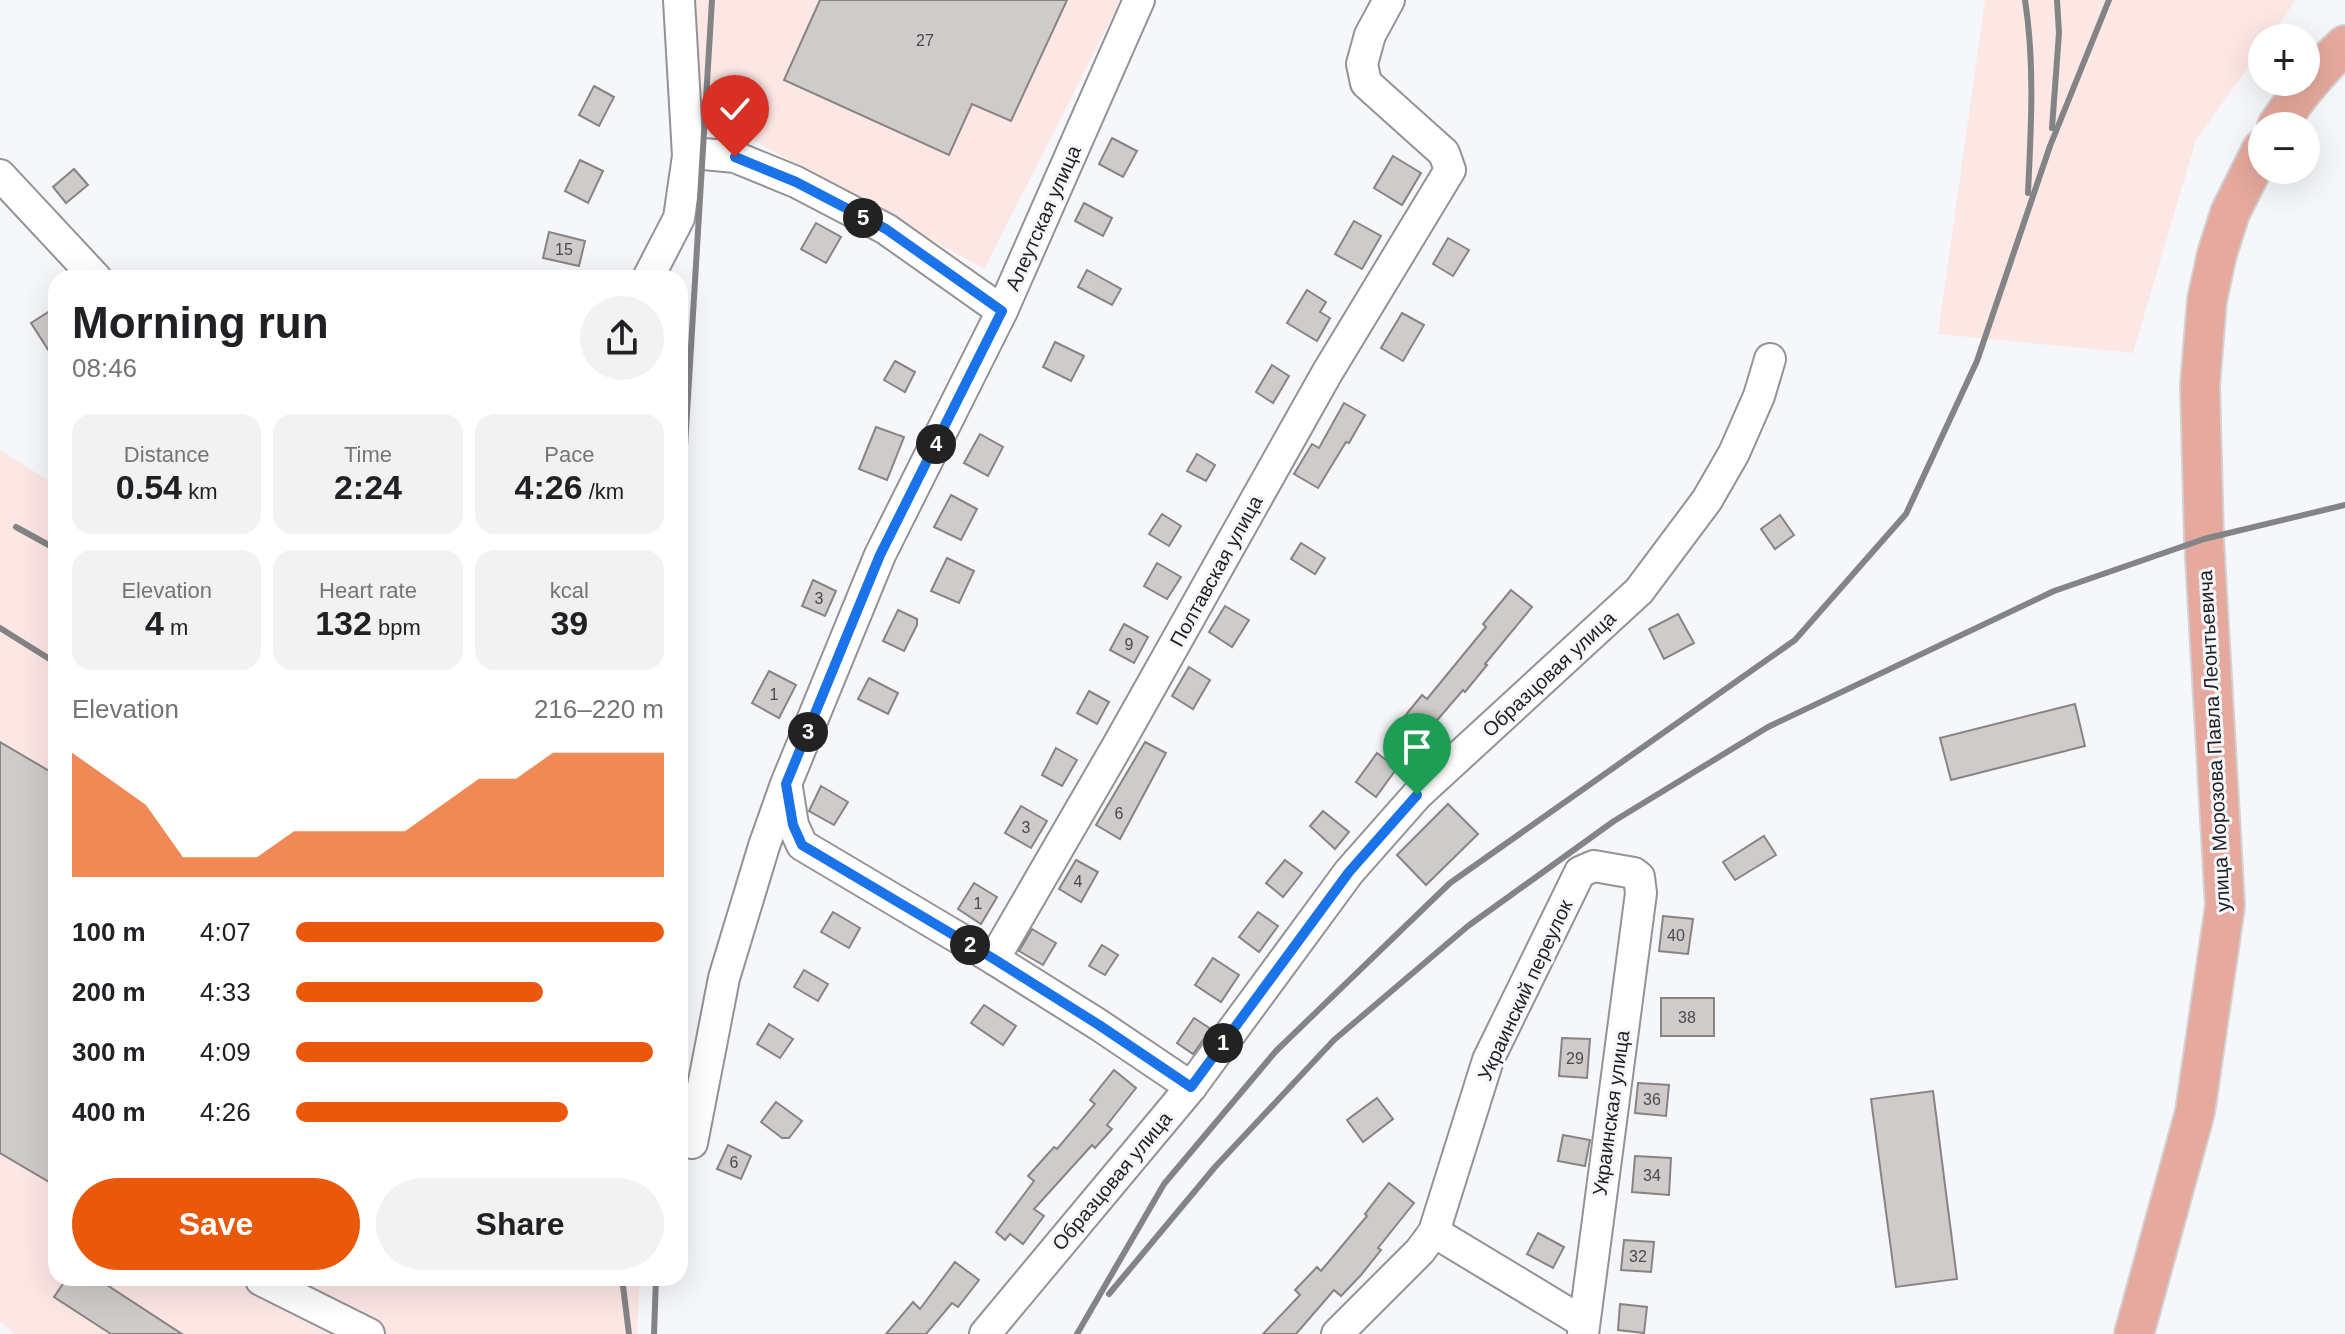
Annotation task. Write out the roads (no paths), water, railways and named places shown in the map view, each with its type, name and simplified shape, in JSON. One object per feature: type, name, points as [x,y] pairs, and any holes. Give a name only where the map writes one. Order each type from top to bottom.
[{"type":"main road","points":[[2286,112],[2345,45]]},
{"type":"main road","name":"улица Морозова Павла Леонтьевича","points":[[2134,1334],[2195,1112],[2225,906],[2204,539],[2200,385],[2207,300],[2217,254],[2230,213],[2248,173]]},
{"type":"street","points":[[652,270],[679,218],[688,156],[679,0]]},
{"type":"street","name":"Алеутская улица","points":[[692,1143],[724,978],[786,784],[880,555],[1002,311],[1139,0]]},
{"type":"street","name":"Полтавская улица","points":[[994,959],[1327,373],[1450,170],[1444,153],[1366,83],[1362,64],[1370,35],[1389,0]]},
{"type":"street","points":[[688,156],[735,157],[796,182],[886,229],[1002,311]]},
{"type":"street","points":[[0,175],[89,270]]},
{"type":"street","name":"Образцовая улица","points":[[985,1334],[1191,1087],[1349,872],[1417,795],[1639,591],[1707,500],[1734,453],[1759,396],[1770,359]]},
{"type":"street","points":[[786,784],[793,825],[802,845],[994,959],[1191,1087]]},
{"type":"street","name":"Украинский переулок","points":[[1337,1334],[1420,1251],[1434,1232],[1488,1060],[1580,872],[1594,866],[1634,873],[1639,877],[1641,893]]},
{"type":"street","name":"Украинская улица","points":[[1583,1328],[1641,893]]},
{"type":"street","points":[[1434,1232],[1583,1328]]},
{"type":"street","points":[[274,1286],[369,1334]]},
{"type":"railway","points":[[688,397],[712,0]]},
{"type":"railway","points":[[2025,0],[2031,72],[2028,193]]},
{"type":"railway","points":[[2052,128],[2059,33],[2057,0]]},
{"type":"railway","points":[[1077,1334],[1164,1184],[1276,1051],[1450,883],[1795,640],[1906,514],[1977,361],[2050,146],[2109,0]]},
{"type":"railway","points":[[1109,1294],[1215,1167],[1334,1040],[1468,926],[1614,821],[1768,727],[2054,591],[2204,539],[2345,505]]},
{"type":"railway","points":[[16,527],[48,545]]},
{"type":"railway","points":[[0,628],[48,658]]},
{"type":"railway","points":[[623,1286],[629,1334]]},
{"type":"railway","points":[[654,1334],[656,1286]]}]
